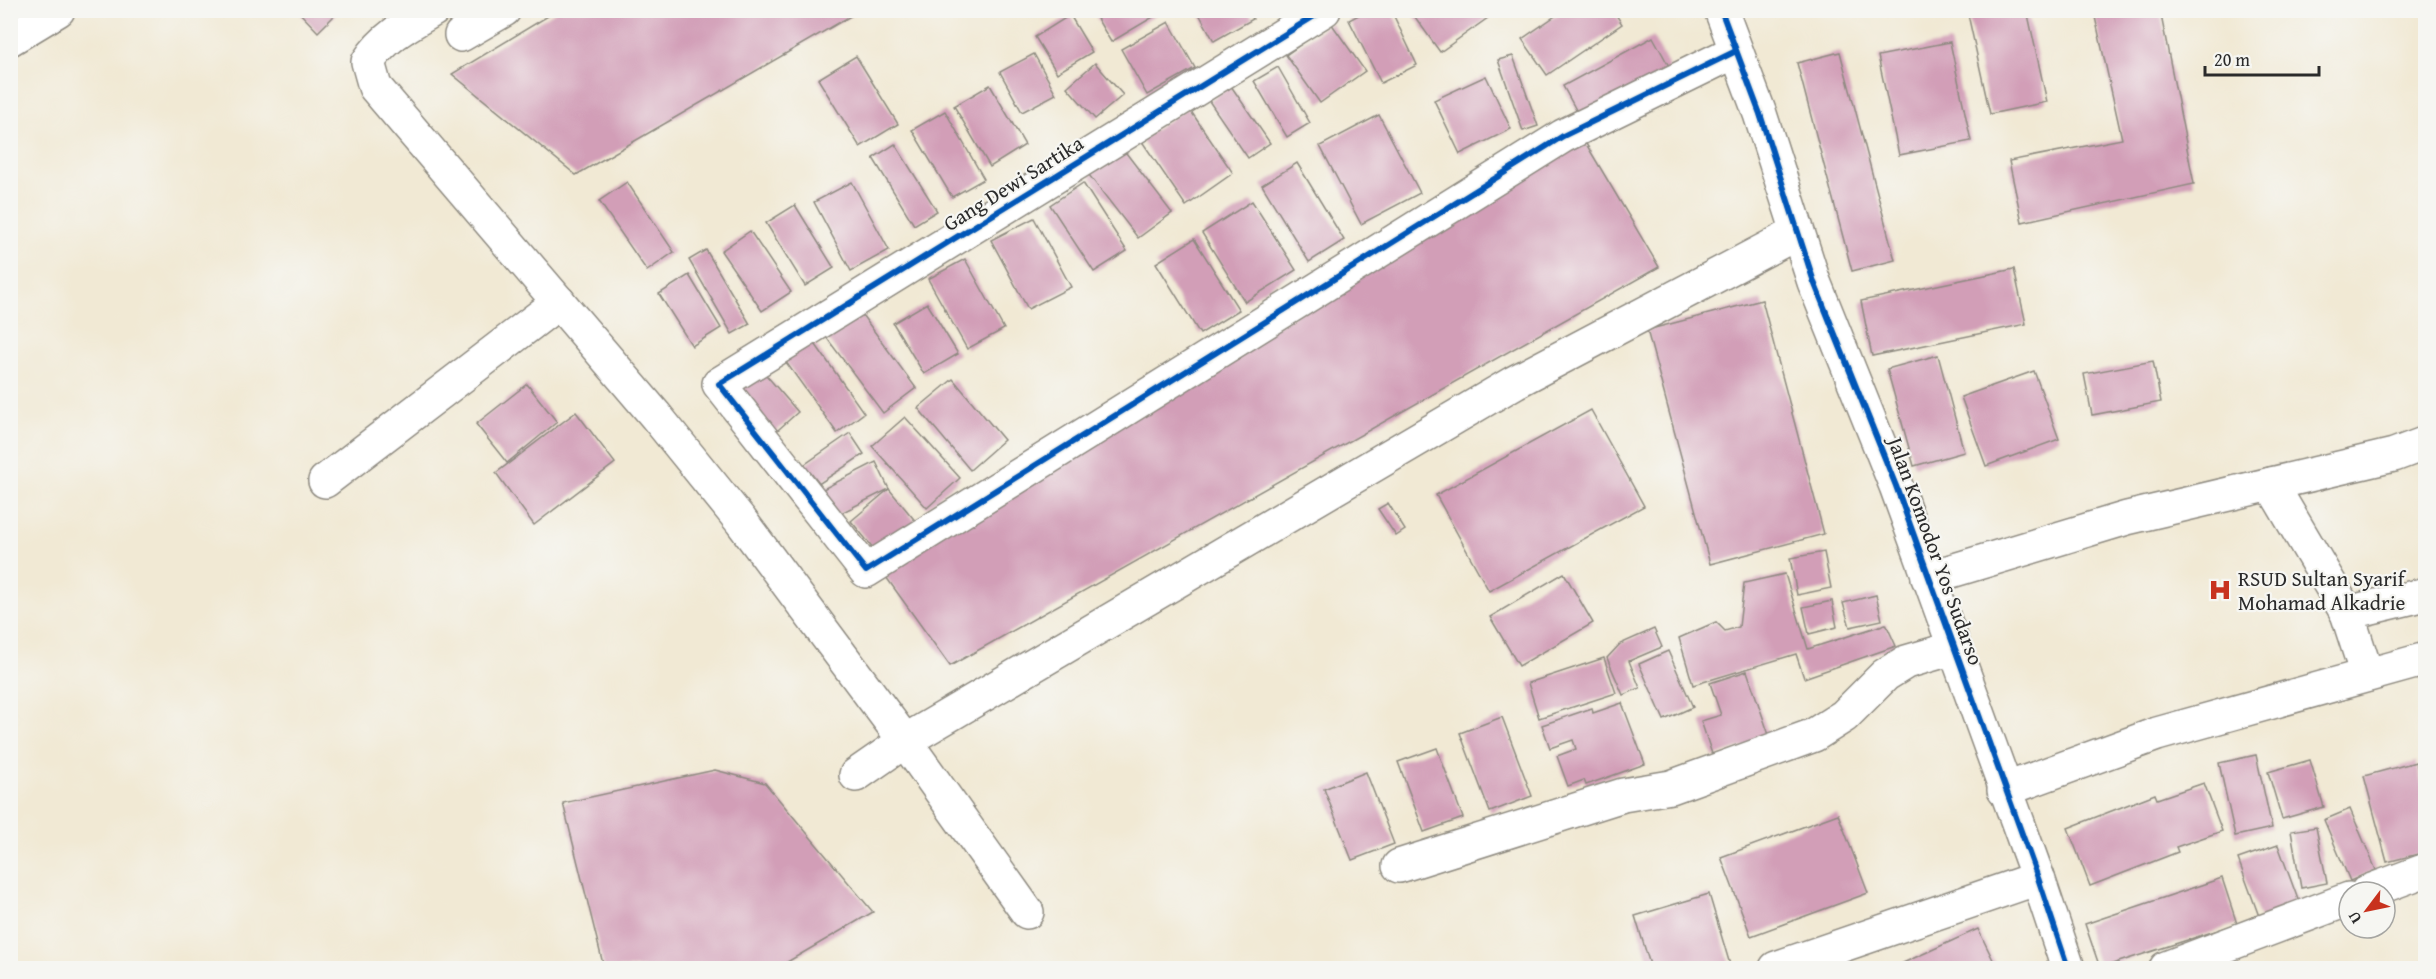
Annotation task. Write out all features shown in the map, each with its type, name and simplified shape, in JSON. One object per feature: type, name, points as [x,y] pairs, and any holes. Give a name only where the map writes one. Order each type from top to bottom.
[{"type":"street","points":[[10,39],[58,10]]},
{"type":"street","points":[[433,10],[395,32],[377,48],[368,62],[375,87],[559,302],[741,521],[905,741],[1028,912]]},
{"type":"street","points":[[461,35],[504,10]]},
{"type":"street","name":"Gang Dewi Sartika","points":[[1324,10],[719,384],[866,571],[1563,136],[1736,51]]},
{"type":"street","name":"Jalan Komodor Yos Sudarso","points":[[1720,10],[1760,114],[1814,282],[1896,486],[2004,790],[2038,878],[2068,969]]},
{"type":"street","points":[[856,775],[905,741],[1515,382],[1797,233]]},
{"type":"street","points":[[325,481],[559,302]]},
{"type":"street","points":[[1928,578],[2127,518],[2394,455],[2426,443]]},
{"type":"street","points":[[2271,484],[2347,613],[2367,675]]},
{"type":"street","points":[[2347,613],[2426,594]]},
{"type":"street","points":[[1399,866],[1623,795],[1671,787],[1814,735],[1844,716],[1892,671],[1906,662],[1954,648]]},
{"type":"street","points":[[2004,790],[2157,734],[2426,659]]},
{"type":"street","points":[[2397,881],[2426,870]]},
{"type":"street","points":[[1776,969],[2038,878]]},
{"type":"street","points":[[2166,969],[2337,904]]},
{"type":"building","points":[[297,10],[340,10],[318,32]]},
{"type":"building","points":[[558,10],[861,10],[576,175],[452,74]]},
{"type":"building","points":[[1092,10],[1165,10],[1111,42]]},
{"type":"building","points":[[1197,10],[1248,10],[1253,19],[1214,41]]},
{"type":"building","points":[[1368,10],[1391,10],[1417,65],[1381,83],[1349,20]]},
{"type":"building","points":[[1410,10],[1480,10],[1484,17],[1481,10],[1499,10],[1440,52]]},
{"type":"building","points":[[1564,10],[1613,10],[1622,24],[1547,75],[1522,39]]},
{"type":"building","points":[[1967,10],[2027,10],[2047,102],[1990,114]]},
{"type":"building","points":[[2160,10],[2194,184],[2022,222],[2009,161],[2122,139],[2095,17]]},
{"type":"building","points":[[1070,15],[1092,52],[1057,73],[1035,37]]},
{"type":"building","points":[[1169,22],[1195,68],[1147,95],[1121,49]]},
{"type":"building","points":[[1331,23],[1365,71],[1320,103],[1286,55]]},
{"type":"building","points":[[1653,37],[1671,70],[1581,119],[1563,86]]},
{"type":"building","points":[[1950,42],[1971,141],[1899,155],[1878,56]]},
{"type":"building","points":[[1840,52],[1895,260],[1852,271],[1797,63]]},
{"type":"building","points":[[1034,54],[1056,94],[1022,112],[1000,72]]},
{"type":"building","points":[[856,56],[898,124],[860,147],[818,79]]},
{"type":"building","points":[[1513,56],[1538,126],[1523,131],[1498,60]]},
{"type":"building","points":[[1095,63],[1123,95],[1095,119],[1067,87]]},
{"type":"building","points":[[1278,67],[1310,123],[1287,137],[1254,81]]},
{"type":"building","points":[[1486,76],[1511,129],[1460,154],[1434,100]]},
{"type":"building","points":[[990,85],[1025,145],[990,167],[954,106]]},
{"type":"building","points":[[1231,86],[1270,143],[1248,158],[1209,101]]},
{"type":"building","points":[[1188,107],[1233,173],[1186,206],[1141,140]]},
{"type":"building","points":[[945,111],[984,179],[952,197],[912,130]]},
{"type":"building","points":[[1379,115],[1420,193],[1361,224],[1320,146]]},
{"type":"building","points":[[1582,137],[1659,267],[950,666],[881,570]]},
{"type":"building","points":[[895,144],[937,211],[914,225],[873,158]]},
{"type":"building","points":[[1123,149],[1172,213],[1138,238],[1089,175]]},
{"type":"building","points":[[1297,163],[1344,240],[1309,262],[1262,185]]},
{"type":"building","points":[[627,182],[674,252],[647,271],[599,201]]},
{"type":"building","points":[[852,182],[889,250],[851,271],[814,202]]},
{"type":"building","points":[[1083,183],[1127,251],[1094,272],[1050,205]]},
{"type":"building","points":[[1252,201],[1296,270],[1245,302],[1202,233]]},
{"type":"building","points":[[795,205],[834,268],[805,286],[766,223]]},
{"type":"building","points":[[1034,218],[1071,287],[1028,309],[991,240]]},
{"type":"building","points":[[750,231],[791,292],[762,311],[721,251]]},
{"type":"building","points":[[1194,239],[1239,310],[1200,334],[1156,263]]},
{"type":"building","points":[[706,250],[750,324],[732,334],[689,260]]},
{"type":"building","points":[[965,259],[1004,329],[967,349],[928,279]]},
{"type":"building","points":[[2014,269],[2026,324],[1872,356],[1861,301]]},
{"type":"building","points":[[689,275],[721,328],[692,346],[659,294]]},
{"type":"building","points":[[1762,300],[1824,534],[1710,564],[1647,330]]},
{"type":"building","points":[[927,303],[958,354],[924,374],[893,323]]},
{"type":"building","points":[[857,308],[916,388],[883,413],[823,333]]},
{"type":"building","points":[[811,338],[864,413],[837,433],[783,358]]},
{"type":"building","points":[[1938,355],[1964,452],[1914,466],[1887,369]]},
{"type":"building","points":[[2153,361],[2161,402],[2092,415],[2084,374]]},
{"type":"building","points":[[760,368],[798,412],[769,438],[730,393]]},
{"type":"building","points":[[2034,371],[2059,439],[1986,466],[1961,397]]},
{"type":"building","points":[[953,379],[1004,440],[970,470],[918,408]]},
{"type":"building","points":[[527,384],[557,422],[507,463],[476,424]]},
{"type":"building","points":[[1591,410],[1644,506],[1489,591],[1436,495]]},
{"type":"building","points":[[576,412],[615,463],[534,525],[496,473]]},
{"type":"building","points":[[905,417],[960,478],[927,508],[872,446]]},
{"type":"building","points":[[850,433],[864,454],[814,487],[801,467]]},
{"type":"building","points":[[876,462],[889,489],[835,516],[821,490]]},
{"type":"building","points":[[889,489],[917,523],[879,555],[851,521]]},
{"type":"building","points":[[1388,503],[1405,530],[1396,536],[1378,509]]},
{"type":"building","points":[[1824,552],[1831,588],[1797,595],[1790,558]]},
{"type":"building","points":[[1564,573],[1593,623],[1519,666],[1490,617]]},
{"type":"building","points":[[1785,574],[1808,649],[1886,624],[1896,646],[1804,678],[1796,654],[1693,685],[1679,638],[1716,622],[1725,631],[1739,627],[1744,583]]},
{"type":"building","points":[[1876,595],[1882,620],[1850,627],[1843,603]]},
{"type":"building","points":[[1832,601],[1837,627],[1809,634],[1803,607]]},
{"type":"building","points":[[1654,629],[1662,647],[1629,661],[1640,688],[1623,695],[1607,658],[1620,644]]},
{"type":"building","points":[[1668,651],[1693,707],[1664,720],[1639,664]]},
{"type":"building","points":[[1604,658],[1616,693],[1539,718],[1528,683]]},
{"type":"building","points":[[1747,671],[1770,738],[1713,757],[1701,721],[1721,715],[1710,683]]},
{"type":"building","points":[[1622,703],[1645,764],[1586,785],[1584,780],[1568,786],[1557,756],[1576,749],[1573,740],[1550,748],[1542,725],[1592,708],[1593,713]]},
{"type":"building","points":[[1502,717],[1532,796],[1490,812],[1460,733]]},
{"type":"building","points":[[1437,748],[1463,818],[1424,832],[1398,762]]},
{"type":"building","points":[[2256,755],[2272,828],[2235,836],[2219,763]]},
{"type":"building","points":[[2310,760],[2324,807],[2282,819],[2268,772]]},
{"type":"building","points":[[2416,762],[2426,797],[2426,852],[2387,862],[2364,776]]},
{"type":"building","points":[[715,770],[765,783],[873,912],[777,968],[604,968],[563,803]]},
{"type":"building","points":[[1366,772],[1394,844],[1352,860],[1324,789]]},
{"type":"building","points":[[2204,783],[2222,831],[2176,847],[2178,852],[2090,886],[2068,828],[2155,794],[2157,799]]},
{"type":"building","points":[[2350,809],[2376,870],[2350,880],[2324,820]]},
{"type":"building","points":[[1838,814],[1868,893],[1751,936],[1721,857]]},
{"type":"building","points":[[2316,827],[2327,883],[2301,888],[2291,831]]},
{"type":"building","points":[[2278,845],[2300,905],[2260,919],[2238,859]]},
{"type":"building","points":[[2222,878],[2237,924],[2100,968],[2085,924]]},
{"type":"building","points":[[1709,894],[1731,968],[1651,968],[1635,916]]},
{"type":"building","points":[[1978,929],[1997,968],[1892,968]]},
{"type":"cycle path","points":[[1324,10],[719,384],[866,571],[1563,136],[1736,51]]},
{"type":"cycle path","points":[[1721,10],[1760,114],[1814,282],[1896,486],[2038,878],[2068,968]]},
{"type":"place","name":"RSUD Sultan Syarif Mohamad Alkadrie","points":[[2220,590]]}]
